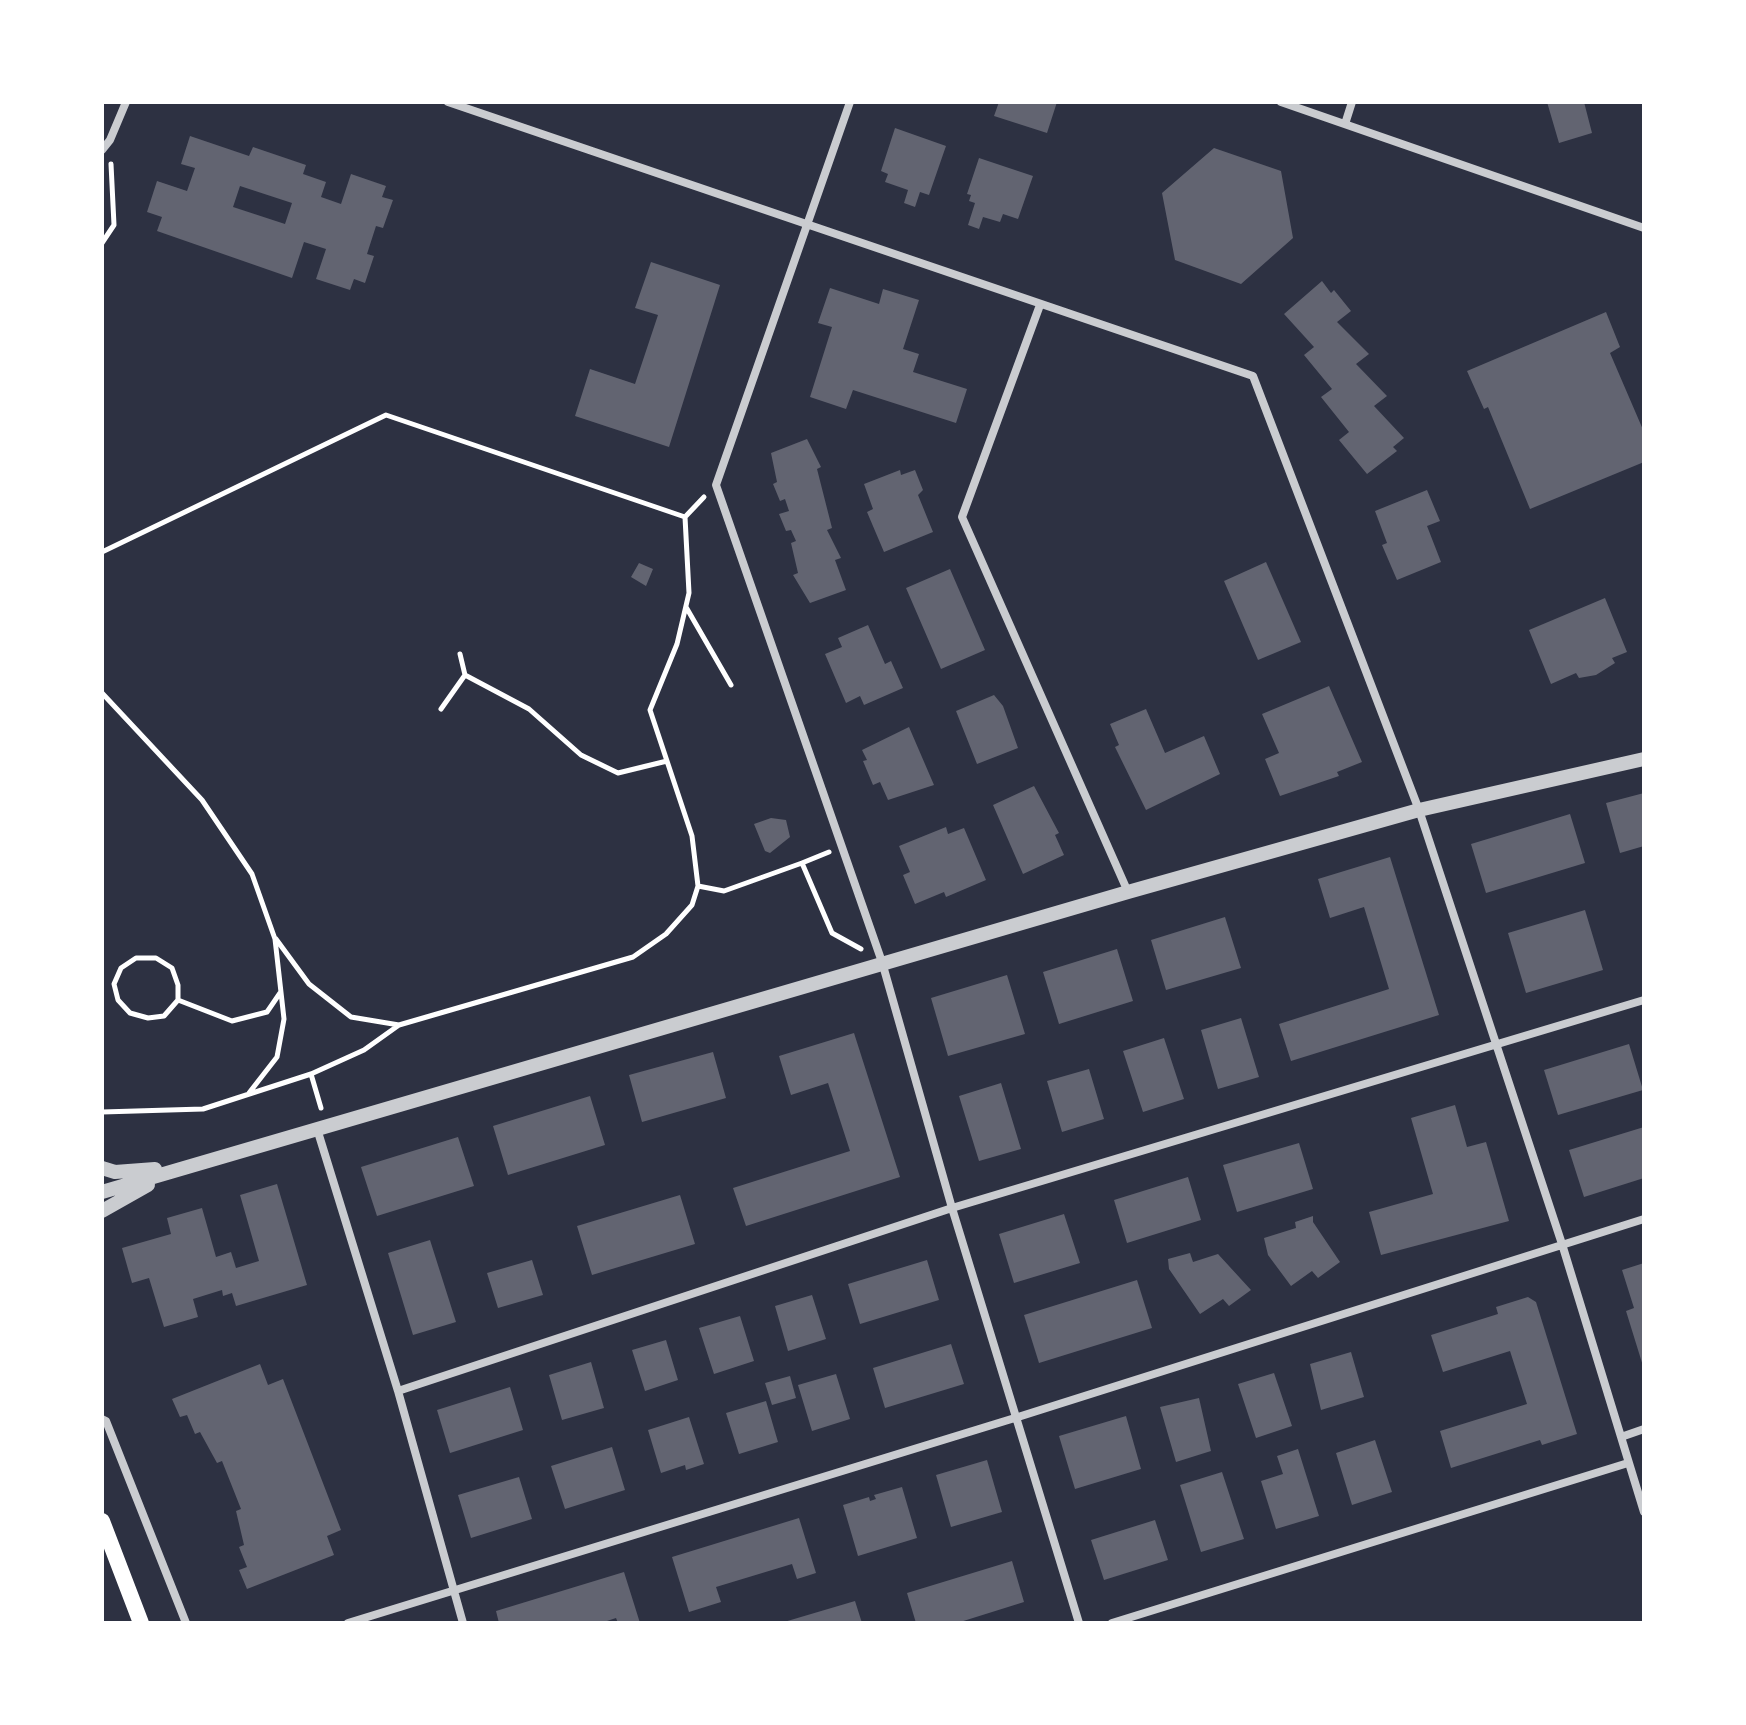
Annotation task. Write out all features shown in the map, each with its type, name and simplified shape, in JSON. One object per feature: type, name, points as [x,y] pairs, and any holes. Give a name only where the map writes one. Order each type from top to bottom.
[{"type":"main road","points":[[102,1521],[141,1623]]},
{"type":"street","points":[[102,150],[110,140],[126,102]]},
{"type":"street","points":[[448,102],[1253,376],[1419,810],[1562,1244],[1644,1512]]},
{"type":"street","points":[[850,102],[716,485],[882,962],[952,1208],[1079,1623]]},
{"type":"street","points":[[1281,102],[1644,228]]},
{"type":"street","points":[[1345,124],[1352,102]]},
{"type":"street","points":[[1040,305],[962,517],[1128,892]]},
{"type":"street","points":[[102,1192],[323,1130],[882,962],[1419,810],[1644,759]]},
{"type":"street","points":[[398,1391],[952,1208],[1644,1000]]},
{"type":"street","points":[[323,1130],[463,1623]]},
{"type":"street","points":[[102,1168],[115,1172],[180,1168]]},
{"type":"street","points":[[102,1211],[180,1168]]},
{"type":"street","points":[[348,1623],[1018,1417],[1644,1219]]},
{"type":"street","points":[[102,1419],[106,1421],[186,1623]]},
{"type":"street","points":[[1621,1437],[1644,1429]]},
{"type":"street","points":[[1112,1623],[1628,1463]]},
{"type":"path","points":[[102,243],[114,225],[110,140]]},
{"type":"path","points":[[102,552],[386,415],[685,517]]},
{"type":"path","points":[[102,1112],[162,1113],[203,1109],[311,1074],[364,1050],[399,1025],[633,957],[666,934],[692,905],[698,886],[692,836],[650,710],[677,644],[689,593],[685,517],[716,485]]},
{"type":"path","points":[[686,607],[731,685]]},
{"type":"path","points":[[441,709],[465,675],[460,654]]},
{"type":"path","points":[[465,675],[529,709],[581,755],[618,773],[667,761]]},
{"type":"path","points":[[102,693],[202,800],[252,874],[275,939],[284,1019],[277,1057],[248,1093]]},
{"type":"path","points":[[698,886],[724,891],[841,847]]},
{"type":"path","points":[[802,863],[832,933],[882,962]]},
{"type":"path","points":[[275,939],[309,984],[351,1017],[399,1025]]},
{"type":"path","points":[[136,958],[156,958],[172,968],[178,985],[178,1000],[164,1016],[148,1018],[130,1013],[118,1000],[114,984],[121,968],[136,958]]},
{"type":"path","points":[[178,1000],[232,1021],[267,1012],[281,992]]},
{"type":"path","points":[[311,1074],[323,1130]]},
{"type":"building","points":[[999,102],[1057,102],[1047,133],[994,116]]},
{"type":"building","points":[[1547,102],[1584,102],[1592,133],[1559,143]]},
{"type":"building","points":[[895,128],[946,146],[929,195],[920,192],[915,207],[904,203],[908,190],[885,182],[888,174],[881,171]]},
{"type":"building","points":[[190,136],[249,156],[253,147],[306,165],[303,174],[326,182],[321,197],[341,204],[351,174],[386,186],[382,197],[393,200],[383,228],[376,226],[367,254],[374,256],[365,283],[354,279],[350,290],[316,279],[326,249],[304,242],[292,278],[157,231],[162,217],[147,212],[157,181],[187,191],[195,168],[181,164]],"holes":[[[240,186],[292,203],[285,224],[233,207]]]},
{"type":"building","points":[[1214,148],[1281,171],[1293,238],[1241,284],[1175,260],[1162,193]]},
{"type":"building","points":[[979,158],[1033,176],[1018,219],[1003,214],[1000,222],[983,217],[979,229],[968,225],[975,203],[969,201],[971,195],[967,194]]},
{"type":"building","points":[[651,262],[720,285],[669,447],[575,416],[590,369],[635,384],[658,315],[635,308]]},
{"type":"building","points":[[1322,281],[1351,311],[1337,322],[1369,354],[1356,364],[1387,396],[1374,406],[1404,438],[1393,447],[1397,451],[1367,474],[1339,440],[1349,432],[1321,397],[1332,389],[1304,355],[1314,347],[1284,314]]},
{"type":"building","points":[[830,288],[879,304],[883,289],[919,300],[903,349],[919,354],[913,372],[967,389],[956,423],[853,390],[846,409],[810,397],[832,327],[818,323]]},
{"type":"building","points":[[1606,312],[1620,347],[1610,353],[1644,432],[1644,462],[1530,509],[1488,407],[1484,409],[1467,371]]},
{"type":"building","points":[[807,439],[821,467],[817,469],[832,528],[827,530],[841,558],[835,560],[846,590],[810,603],[793,575],[798,573],[791,543],[796,541],[791,530],[786,531],[779,514],[789,511],[785,499],[780,501],[773,484],[777,482],[771,453]]},
{"type":"building","points":[[900,470],[901,475],[915,470],[923,490],[918,495],[933,532],[884,552],[867,512],[873,509],[864,484]]},
{"type":"building","points":[[1427,490],[1440,521],[1427,526],[1441,562],[1397,580],[1382,545],[1387,543],[1375,511]]},
{"type":"building","points":[[1266,562],[1301,642],[1258,660],[1224,581]]},
{"type":"building","points":[[639,563],[653,569],[646,586],[631,577]]},
{"type":"building","points":[[950,569],[985,650],[941,669],[906,588]]},
{"type":"building","points":[[1605,598],[1627,652],[1612,658],[1615,663],[1596,675],[1579,678],[1576,673],[1551,684],[1529,630]]},
{"type":"building","points":[[868,625],[885,664],[891,661],[903,688],[864,705],[860,696],[846,703],[825,654],[842,647],[838,638]]},
{"type":"building","points":[[1329,686],[1362,762],[1337,772],[1339,776],[1280,796],[1265,759],[1279,753],[1262,714]]},
{"type":"building","points":[[994,695],[1003,706],[1018,748],[977,764],[956,711]]},
{"type":"building","points":[[1146,709],[1165,753],[1204,736],[1220,774],[1146,810],[1115,747],[1119,745],[1110,724]]},
{"type":"building","points":[[909,727],[934,785],[888,800],[880,782],[873,785],[862,750]]},
{"type":"building","points":[[1034,786],[1059,833],[1055,835],[1064,855],[1023,874],[993,805]]},
{"type":"building","points":[[1644,793],[1644,846],[1620,853],[1606,803]]},
{"type":"building","points":[[1570,814],[1585,863],[1486,893],[1471,844]]},
{"type":"building","points":[[771,818],[786,820],[790,837],[770,853],[765,851],[754,824]]},
{"type":"building","points":[[946,827],[948,834],[964,828],[986,880],[946,897],[944,892],[915,904],[903,875],[910,872],[899,846]]},
{"type":"building","points":[[1390,857],[1439,1015],[1291,1061],[1279,1024],[1389,989],[1364,907],[1330,918],[1318,879]]},
{"type":"building","points":[[1585,910],[1603,970],[1526,993],[1508,933]]},
{"type":"building","points":[[1225,917],[1241,968],[1166,990],[1151,940]]},
{"type":"building","points":[[1117,949],[1133,1001],[1059,1024],[1043,972]]},
{"type":"building","points":[[1007,975],[1025,1034],[948,1056],[931,998]]},
{"type":"building","points":[[1241,1018],[1259,1077],[1218,1089],[1201,1030]]},
{"type":"building","points":[[854,1033],[900,1177],[746,1226],[733,1188],[850,1151],[828,1083],[791,1095],[779,1056]]},
{"type":"building","points":[[1164,1038],[1184,1099],[1143,1112],[1123,1051]]},
{"type":"building","points":[[1629,1044],[1643,1090],[1558,1115],[1544,1070]]},
{"type":"building","points":[[713,1052],[726,1098],[642,1122],[629,1075]]},
{"type":"building","points":[[1089,1069],[1104,1119],[1062,1132],[1047,1081]]},
{"type":"building","points":[[1001,1083],[1021,1149],[979,1161],[959,1096]]},
{"type":"building","points":[[590,1096],[605,1145],[508,1175],[493,1126]]},
{"type":"building","points":[[1455,1105],[1467,1147],[1486,1142],[1509,1221],[1381,1255],[1369,1212],[1433,1194],[1411,1118]]},
{"type":"building","points":[[1644,1127],[1644,1178],[1584,1197],[1569,1150]]},
{"type":"building","points":[[458,1137],[474,1186],[377,1216],[361,1167]]},
{"type":"building","points":[[1299,1143],[1313,1189],[1237,1212],[1223,1165]]},
{"type":"building","points":[[1188,1177],[1201,1220],[1127,1243],[1114,1200]]},
{"type":"building","points":[[277,1184],[307,1285],[236,1306],[232,1293],[223,1296],[222,1290],[193,1299],[198,1317],[164,1327],[149,1278],[132,1283],[122,1248],[171,1234],[167,1218],[202,1208],[216,1257],[231,1252],[236,1268],[259,1261],[240,1195]]},
{"type":"building","points":[[680,1195],[695,1244],[592,1275],[577,1226]]},
{"type":"building","points":[[1064,1214],[1080,1263],[1014,1283],[999,1234]]},
{"type":"building","points":[[1313,1216],[1313,1222],[1340,1262],[1318,1278],[1312,1271],[1291,1286],[1268,1255],[1264,1238],[1296,1228],[1295,1222]]},
{"type":"building","points":[[430,1240],[456,1322],[413,1335],[388,1253]]},
{"type":"building","points":[[1190,1253],[1193,1262],[1218,1254],[1251,1290],[1229,1306],[1223,1299],[1200,1314],[1169,1269],[1168,1259]]},
{"type":"building","points":[[532,1260],[543,1295],[498,1308],[487,1273]]},
{"type":"building","points":[[927,1260],[939,1300],[860,1324],[848,1284]]},
{"type":"building","points":[[1644,1263],[1643,1366],[1626,1311],[1634,1308],[1622,1270]]},
{"type":"building","points":[[1137,1280],[1152,1328],[1039,1363],[1024,1315]]},
{"type":"building","points":[[812,1295],[826,1339],[788,1351],[775,1306]]},
{"type":"building","points":[[1528,1297],[1536,1302],[1577,1434],[1542,1445],[1540,1440],[1451,1468],[1440,1431],[1527,1404],[1510,1351],[1443,1372],[1431,1335],[1498,1314],[1496,1307]]},
{"type":"building","points":[[740,1316],[754,1361],[714,1374],[699,1328]]},
{"type":"building","points":[[666,1340],[678,1380],[645,1391],[632,1350]]},
{"type":"building","points":[[951,1344],[964,1384],[885,1408],[873,1368]]},
{"type":"building","points":[[1351,1352],[1364,1397],[1321,1410],[1310,1364]]},
{"type":"building","points":[[591,1362],[604,1408],[562,1420],[549,1375]]},
{"type":"building","points":[[260,1364],[268,1385],[283,1379],[341,1530],[327,1536],[334,1555],[247,1589],[239,1570],[247,1567],[239,1547],[244,1545],[236,1511],[241,1509],[222,1461],[217,1463],[200,1432],[195,1434],[187,1415],[180,1417],[172,1399]]},
{"type":"building","points":[[1274,1373],[1292,1426],[1256,1438],[1238,1384]]},
{"type":"building","points":[[836,1374],[850,1419],[812,1431],[798,1385]]},
{"type":"building","points":[[790,1376],[796,1398],[772,1405],[765,1383]]},
{"type":"building","points":[[510,1387],[523,1430],[450,1453],[437,1410]]},
{"type":"building","points":[[1199,1398],[1211,1451],[1176,1462],[1160,1407]]},
{"type":"building","points":[[766,1401],[778,1442],[739,1454],[726,1413]]},
{"type":"building","points":[[1126,1416],[1141,1469],[1075,1489],[1059,1436]]},
{"type":"building","points":[[689,1417],[704,1464],[686,1470],[685,1465],[661,1473],[648,1430]]},
{"type":"building","points":[[1375,1440],[1392,1492],[1352,1505],[1336,1453]]},
{"type":"building","points":[[612,1447],[625,1490],[565,1509],[551,1466]]},
{"type":"building","points":[[1298,1449],[1319,1516],[1276,1529],[1261,1481],[1283,1474],[1277,1456]]},
{"type":"building","points":[[987,1460],[1002,1512],[951,1527],[936,1475]]},
{"type":"building","points":[[1222,1472],[1244,1539],[1201,1552],[1180,1485]]},
{"type":"building","points":[[519,1477],[532,1519],[471,1538],[458,1495]]},
{"type":"building","points":[[902,1487],[917,1538],[858,1556],[843,1505],[869,1497],[870,1501],[876,1499],[874,1495]]},
{"type":"building","points":[[799,1518],[816,1573],[797,1579],[792,1564],[716,1587],[721,1602],[689,1612],[672,1557]]},
{"type":"building","points":[[1155,1520],[1168,1560],[1104,1580],[1091,1540]]},
{"type":"building","points":[[1012,1561],[1024,1602],[957,1623],[916,1623],[907,1593]]},
{"type":"building","points":[[624,1572],[640,1623],[618,1623],[616,1618],[601,1623],[499,1623],[496,1611]]},
{"type":"building","points":[[855,1601],[862,1623],[784,1622]]}]
